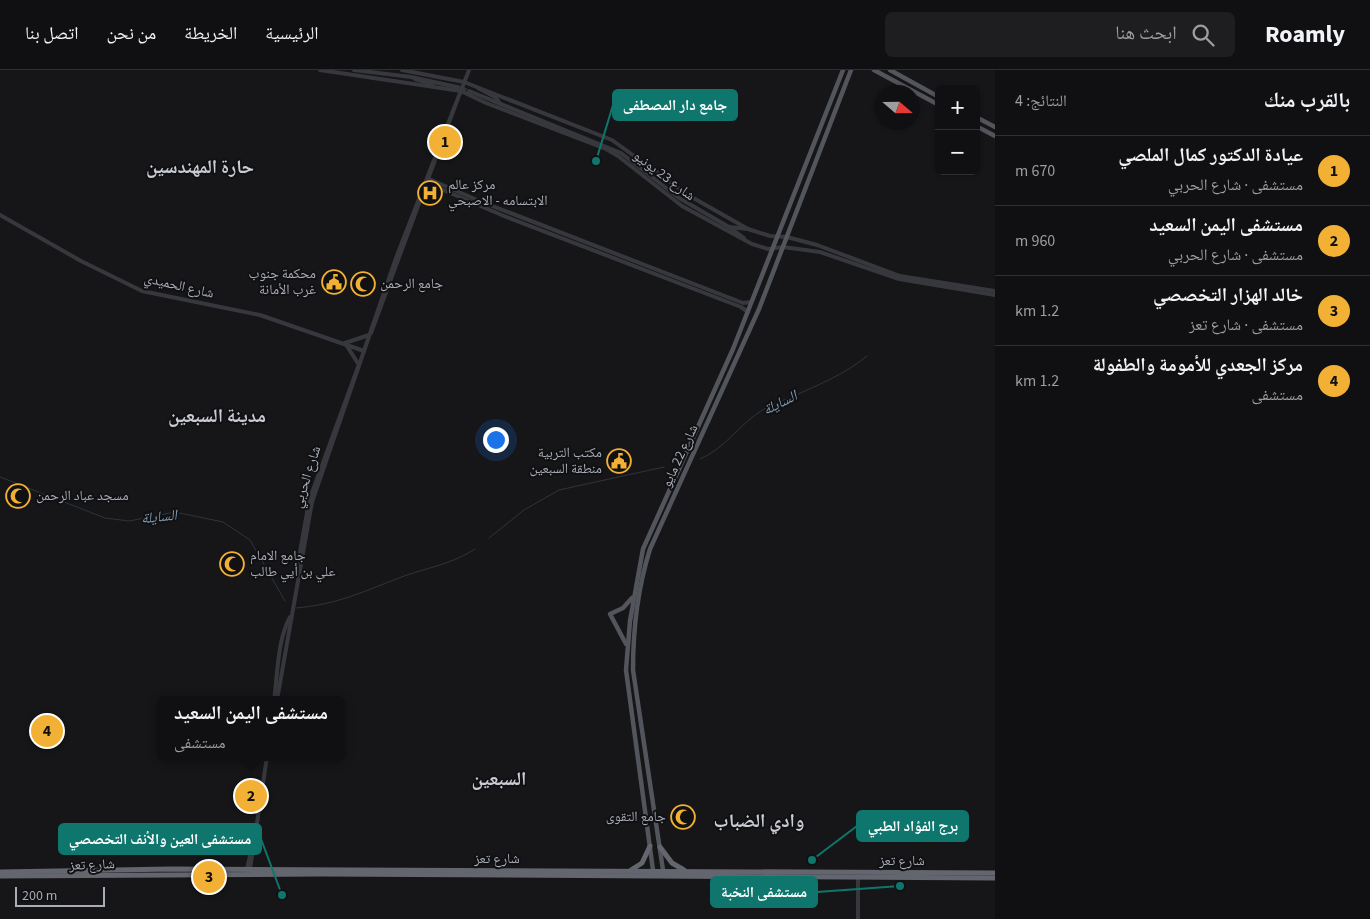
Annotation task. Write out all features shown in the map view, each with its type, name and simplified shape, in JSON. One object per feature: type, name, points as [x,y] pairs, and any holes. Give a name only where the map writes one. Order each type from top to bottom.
[{"type":"highway","points":[[631,870],[642,863],[650,846]]},
{"type":"highway","points":[[660,847],[672,863],[687,872]]},
{"type":"highway","name":"شارع تعز","points":[[16,873],[249,869],[663,870],[759,874]]},
{"type":"highway","name":"شارع تعز","points":[[110,872],[759,874],[995,878]]},
{"type":"highway","points":[[0,874],[16,873]]},
{"type":"highway","points":[[0,874],[16,873]]},
{"type":"highway","name":"شارع تعز","points":[[858,875],[995,873]]},
{"type":"main road","name":"شارع 22 مايو","points":[[653,870],[645,798],[628,684],[626,646],[633,597],[643,549],[748,312],[842,70]]},
{"type":"main road","name":"شارع 22 مايو","points":[[663,870],[633,670],[636,622],[645,565],[650,549],[686,467],[759,308],[851,70]]},
{"type":"main road","points":[[848,77],[855,70]]},
{"type":"main road","points":[[874,70],[935,104]]},
{"type":"main road","points":[[890,70],[935,95]]},
{"type":"main road","points":[[980,119],[995,127]]},
{"type":"main road","points":[[980,128],[995,136]]},
{"type":"main road","points":[[684,458],[693,454]]},
{"type":"main road","points":[[675,475],[686,467]]},
{"type":"main road","points":[[626,646],[610,614],[623,608],[633,597]]},
{"type":"main road","points":[[630,621],[636,622]]},
{"type":"main road","points":[[636,744],[643,742]]},
{"type":"main road","points":[[645,798],[651,797]]},
{"type":"street","name":"شارع 23 يونيو","points":[[320,70],[469,93],[606,149],[618,156],[682,206],[752,244],[825,253],[900,277],[995,293]]},
{"type":"street","points":[[332,70],[341,74]]},
{"type":"street","points":[[354,70],[411,77],[457,86]]},
{"type":"street","name":"شارع 23 يونيو","points":[[402,70],[446,77],[475,85],[612,140],[688,195],[748,229],[778,237],[787,237],[900,277]]},
{"type":"street","name":"شارع الحربي","points":[[277,696],[308,516],[396,258],[469,70]]},
{"type":"street","points":[[411,77],[422,75],[446,77]]},
{"type":"street","points":[[411,77],[444,88]]},
{"type":"street","points":[[475,85],[495,97],[499,103]]},
{"type":"street","points":[[469,93],[610,147],[685,202],[729,227],[743,236],[744,239]]},
{"type":"street","name":"شارع الحربي","points":[[369,335],[455,106]]},
{"type":"street","points":[[428,181],[476,202],[742,305],[748,312]]},
{"type":"street","name":"شارع الحميدي","points":[[0,215],[81,261],[142,291],[260,315],[364,351]]},
{"type":"street","points":[[729,227],[748,229]]},
{"type":"street","points":[[742,305],[751,302]]},
{"type":"street","points":[[359,365],[344,343],[369,335]]},
{"type":"street","points":[[249,869],[266,761]]},
{"type":"street","points":[[858,875],[858,919]]},
{"type":"waterway","name":"السايلة","points":[[700,459],[717,449],[747,421],[767,407],[830,380],[867,356]]},
{"type":"waterway","name":"السايلة","points":[[489,538],[524,510],[559,490],[664,467]]},
{"type":"waterway","name":"السايلة","points":[[0,477],[105,518],[129,521],[175,512],[223,522],[250,540],[285,601]]},
{"type":"waterway","name":"السايلة","points":[[296,608],[353,596],[407,575],[451,561],[475,549]]},
{"type":"tunnel","points":[[457,87],[469,91]]},
{"type":"place","name":"عيادة الدكتور كمال الملصي","points":[[445,142]]},
{"type":"place","name":"جامع دار المصطفى","points":[[596,161]]},
{"type":"place","name":"مركز عالم الابتسامه - الاصبحي","points":[[430,193]]},
{"type":"place","name":"محكمة جنوب غرب الأمانة","points":[[334,282]]},
{"type":"place","name":"جامع الرحمن","points":[[363,284]]},
{"type":"place","name":"مكتب التربية منطقة السبعين","points":[[619,461]]},
{"type":"place","name":"مسجد عباد الرحمن","points":[[18,496]]},
{"type":"place","name":"جامع الامام علي بن أيي طالب","points":[[232,564]]},
{"type":"place","name":"مركز الجعدي للأمومة والطفولة","points":[[47,731]]},
{"type":"place","name":"مستشفى اليمن السعيد","points":[[251,796]]},
{"type":"place","name":"جامع التقوى","points":[[683,817]]},
{"type":"place","name":"برج الفؤاد الطبي","points":[[812,860]]},
{"type":"place","name":"خالد الهزار التخصصي","points":[[209,877]]},
{"type":"place","name":"مستشفى النخبة","points":[[900,886]]},
{"type":"place","name":"مستشفى العين والأنف التخصصي","points":[[282,895]]},
{"type":"district","name":"حارة المهندسين","points":[[200,167]]},
{"type":"district","name":"مدينة السبعين","points":[[217,416]]},
{"type":"district","name":"السبعين","points":[[499,779]]},
{"type":"district","name":"وادي الضباب","points":[[759,821]]}]
